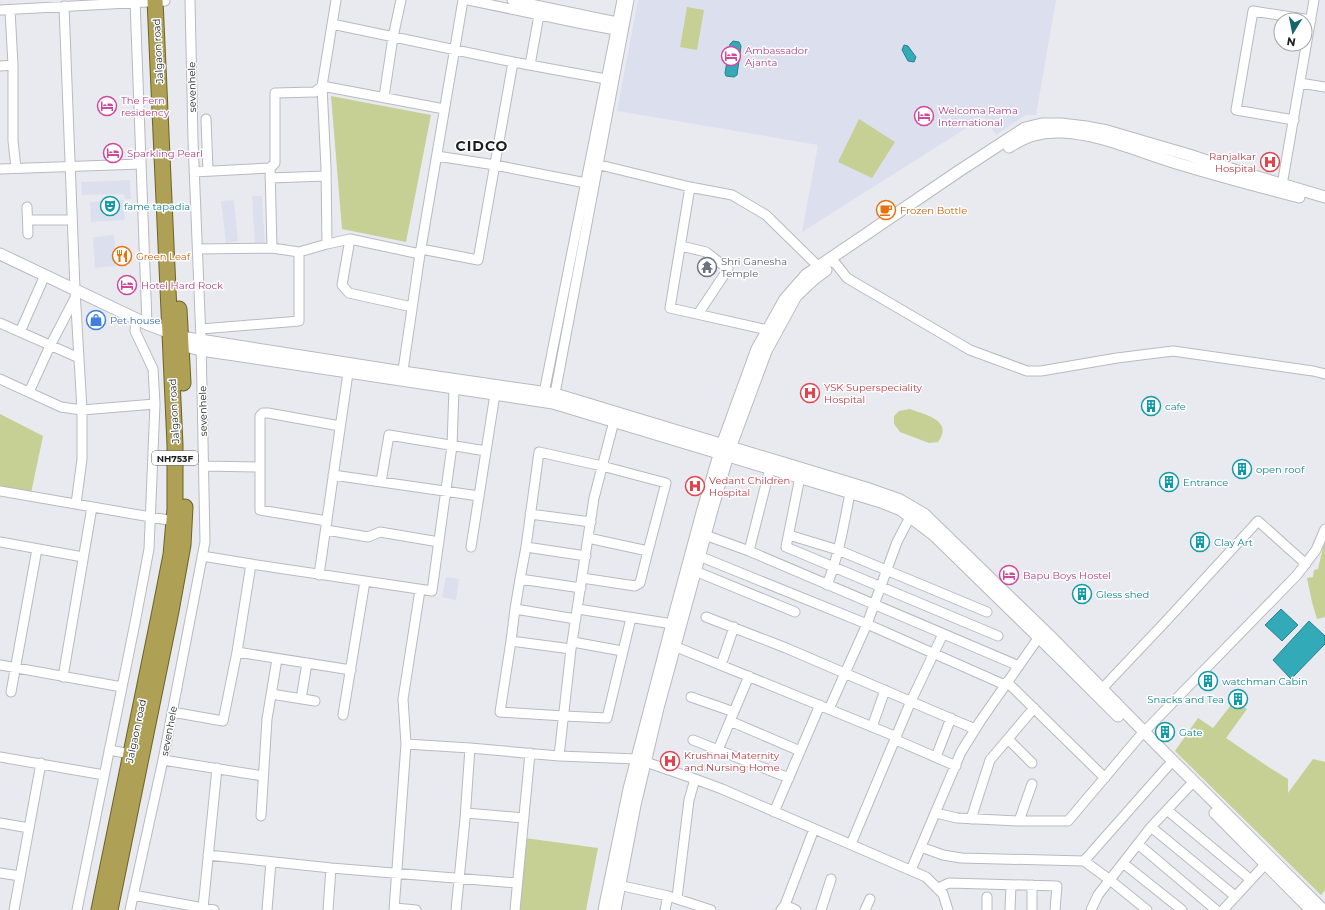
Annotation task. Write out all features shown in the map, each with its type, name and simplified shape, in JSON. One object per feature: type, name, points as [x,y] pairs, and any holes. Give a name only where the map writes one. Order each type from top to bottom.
[{"type":"highway","name":"Jalgaon road","points":[[110,910],[183,545],[185,438],[177,338],[160,0]]},
{"type":"highway","name":"Jalgaon road","points":[[99,910],[171,555],[174,521],[177,338]]},
{"type":"street","points":[[0,10],[160,0]]},
{"type":"street","name":"sevenhele","points":[[130,910],[163,760],[205,542],[201,340],[194,172],[190,0]]},
{"type":"street","points":[[327,244],[322,86],[336,0]]},
{"type":"street","points":[[384,97],[400,0]]},
{"type":"street","points":[[402,376],[436,156],[463,0]]},
{"type":"street","points":[[468,0],[539,15],[619,26]]},
{"type":"street","points":[[512,0],[619,26]]},
{"type":"street","points":[[548,398],[594,164],[619,26],[622,0]]},
{"type":"street","points":[[548,398],[586,183],[594,164],[606,79],[619,26],[629,0]]},
{"type":"street","points":[[1312,12],[1314,0]]},
{"type":"street","points":[[135,1],[147,324]]},
{"type":"street","points":[[64,6],[75,294],[82,410],[82,459],[76,504]]},
{"type":"street","points":[[10,10],[13,65],[12,141],[16,168]]},
{"type":"street","points":[[1273,14],[1253,11],[1236,110],[1294,120]]},
{"type":"street","points":[[530,65],[539,15]]},
{"type":"street","points":[[332,24],[513,62],[606,79]]},
{"type":"street","points":[[1281,188],[1305,52]]},
{"type":"street","points":[[198,249],[272,248],[299,252],[327,244],[350,240],[478,260],[513,62]]},
{"type":"street","points":[[0,66],[13,65]]},
{"type":"street","points":[[1300,83],[1325,87]]},
{"type":"street","points":[[322,86],[444,109]]},
{"type":"street","points":[[272,248],[270,173],[275,163],[275,93],[315,92],[322,86]]},
{"type":"street","points":[[206,119],[208,172]]},
{"type":"street","points":[[615,910],[615,884],[629,789],[641,760],[676,624],[703,509],[766,351],[796,296],[827,266],[1025,128],[1042,124],[1061,124],[1087,131],[1107,131],[1189,154],[1325,205]]},
{"type":"street","points":[[436,156],[495,165],[586,183]]},
{"type":"street","points":[[0,169],[141,164]]},
{"type":"street","points":[[594,164],[690,187],[732,195],[766,215],[827,266],[847,278],[970,350],[1027,371],[1042,371],[1116,358],[1173,351],[1325,374]]},
{"type":"street","points":[[194,172],[270,173],[326,176]]},
{"type":"street","points":[[690,187],[670,308],[768,330]]},
{"type":"street","points":[[1281,188],[1325,197]]},
{"type":"street","points":[[27,207],[28,234]]},
{"type":"street","points":[[28,220],[72,220]]},
{"type":"street","points":[[350,240],[342,285],[349,293],[412,307]]},
{"type":"street","points":[[681,246],[706,252],[728,269],[698,314]]},
{"type":"street","points":[[201,340],[299,321],[299,252]]},
{"type":"street","points":[[0,254],[45,276],[75,294],[136,319],[177,338],[201,340],[402,376],[548,398],[725,451],[770,468],[882,502],[901,510],[928,518],[1268,861],[1323,910]]},
{"type":"street","points":[[676,624],[695,571],[725,451],[757,349],[786,298],[806,275],[827,266]]},
{"type":"street","points":[[20,332],[45,276]]},
{"type":"street","points":[[29,392],[75,294]]},
{"type":"street","points":[[78,910],[149,549],[155,404],[153,369],[135,331],[136,319]]},
{"type":"street","points":[[0,323],[79,358]]},
{"type":"street","points":[[201,340],[348,373],[402,376],[454,388],[495,394],[548,398],[614,421],[866,488],[900,500],[914,513]]},
{"type":"street","points":[[319,574],[348,373]]},
{"type":"street","points":[[0,379],[61,407],[82,410],[155,404]]},
{"type":"street","points":[[202,556],[432,591],[452,446],[454,388]]},
{"type":"street","points":[[471,547],[495,394]]},
{"type":"street","points":[[340,426],[263,413],[260,416],[260,510],[368,536],[380,532],[439,542]]},
{"type":"street","points":[[559,756],[572,645],[594,498],[614,421]]},
{"type":"street","points":[[381,482],[389,435],[486,451]]},
{"type":"street","points":[[582,578],[635,586],[640,583],[666,483],[602,466],[539,452],[526,547],[500,712],[607,718],[631,618]]},
{"type":"street","points":[[204,466],[260,467]]},
{"type":"street","points":[[749,551],[770,468]]},
{"type":"street","points":[[333,475],[479,496]]},
{"type":"street","points":[[800,477],[786,547],[880,588],[998,636]]},
{"type":"street","points":[[0,491],[174,521]]},
{"type":"street","points":[[827,585],[834,568],[850,493]]},
{"type":"street","points":[[63,677],[92,507]]},
{"type":"street","points":[[829,709],[846,674],[867,624],[897,542],[914,513]]},
{"type":"street","points":[[530,514],[591,522]]},
{"type":"street","points":[[1099,691],[1258,521],[1306,564]]},
{"type":"street","points":[[936,812],[957,818],[1019,821],[1068,821],[1142,734],[1297,575],[1316,550],[1325,529]]},
{"type":"street","points":[[705,535],[749,551],[1019,666]]},
{"type":"street","points":[[789,535],[838,550],[987,612]]},
{"type":"street","points":[[588,538],[648,551]]},
{"type":"street","points":[[0,542],[83,557]]},
{"type":"street","points":[[526,547],[586,556]]},
{"type":"street","points":[[11,692],[37,549]]},
{"type":"street","points":[[699,556],[867,624],[1006,684],[1034,708],[1105,778]]},
{"type":"street","points":[[172,712],[224,721],[251,564]]},
{"type":"street","points":[[695,571],[795,612]]},
{"type":"street","points":[[520,578],[581,588]]},
{"type":"street","points":[[343,715],[365,581]]},
{"type":"street","points":[[416,910],[395,909],[406,744],[403,699],[420,590]]},
{"type":"street","points":[[516,609],[576,619]]},
{"type":"street","points":[[578,610],[676,624]]},
{"type":"street","points":[[706,616],[976,729]]},
{"type":"street","points":[[721,665],[734,627]]},
{"type":"street","points":[[851,844],[897,738],[911,701],[943,634]]},
{"type":"street","points":[[912,870],[961,752],[1006,684],[1042,634]]},
{"type":"street","points":[[511,641],[572,645],[622,651]]},
{"type":"street","points":[[671,644],[872,726],[956,766]]},
{"type":"street","points":[[237,652],[351,670]]},
{"type":"street","points":[[261,816],[267,719],[277,659]]},
{"type":"street","points":[[301,699],[306,663]]},
{"type":"street","points":[[0,666],[122,687]]},
{"type":"street","points":[[718,750],[749,676]]},
{"type":"street","points":[[872,726],[885,690]]},
{"type":"street","points":[[271,694],[315,701]]},
{"type":"street","points":[[691,697],[734,712]]},
{"type":"street","points":[[774,812],[820,705]]},
{"type":"street","points":[[971,818],[990,760],[1034,708]]},
{"type":"street","points":[[936,757],[951,718]]},
{"type":"street","points":[[730,721],[800,751]]},
{"type":"street","points":[[1142,734],[1168,766],[1191,784]]},
{"type":"street","points":[[1008,739],[1032,763]]},
{"type":"street","points":[[693,740],[789,778]]},
{"type":"street","points":[[406,744],[559,756],[641,760],[695,779],[912,870],[926,877],[938,888],[943,894],[948,910]]},
{"type":"street","points":[[456,910],[466,813],[470,748]]},
{"type":"street","points":[[109,750],[131,754]]},
{"type":"street","points":[[515,910],[530,753]]},
{"type":"street","points":[[0,757],[104,775]]},
{"type":"street","points":[[163,760],[264,776]]},
{"type":"street","points":[[14,910],[41,763]]},
{"type":"street","points":[[1084,860],[1168,766]]},
{"type":"street","points":[[203,908],[217,768]]},
{"type":"street","points":[[665,910],[673,897],[695,779]]},
{"type":"street","points":[[1019,821],[1032,784]]},
{"type":"street","points":[[1091,910],[1098,895],[1151,827],[1191,784]]},
{"type":"street","points":[[1167,810],[1251,880]]},
{"type":"street","points":[[466,813],[524,818]]},
{"type":"street","points":[[0,823],[29,828]]},
{"type":"street","points":[[1151,827],[1235,896]]},
{"type":"street","points":[[796,910],[783,907],[814,829]]},
{"type":"street","points":[[1138,844],[1216,910]]},
{"type":"street","points":[[921,847],[943,855],[961,858],[1084,860],[1147,910]]},
{"type":"street","points":[[208,855],[331,868],[517,883]]},
{"type":"street","points":[[1223,910],[1268,861]]},
{"type":"street","points":[[1268,861],[1311,910]]},
{"type":"street","points":[[267,910],[271,862]]},
{"type":"street","points":[[1123,863],[1182,910]]},
{"type":"street","points":[[328,910],[331,868]]},
{"type":"street","points":[[0,872],[20,876]]},
{"type":"street","points":[[821,910],[831,880]]},
{"type":"street","points":[[938,888],[949,883],[1057,886],[1055,910]]},
{"type":"street","points":[[615,884],[673,897],[711,910]]},
{"type":"street","points":[[604,910],[615,884]]},
{"type":"street","points":[[1010,910],[1011,885]]},
{"type":"street","points":[[1032,885],[1032,910]]},
{"type":"street","points":[[133,895],[214,910]]},
{"type":"street","points":[[987,910],[988,898]]},
{"type":"street","points":[[865,910],[870,899]]},
{"type":"shaded area","points":[[638,0],[1056,0],[1036,115],[1026,115],[996,135],[984,117],[802,232],[818,145],[617,111]]},
{"type":"shaded area","points":[[130,180],[131,199],[125,199],[124,194],[82,195],[81,182]]},
{"type":"shaded area","points":[[252,196],[262,196],[265,245],[255,246]]},
{"type":"shaded area","points":[[123,200],[125,220],[91,222],[90,202]]},
{"type":"shaded area","points":[[234,200],[238,241],[226,243],[221,201]]},
{"type":"shaded area","points":[[114,235],[117,266],[95,268],[93,237]]},
{"type":"shaded area","points":[[446,577],[459,579],[456,600],[442,597]]},
{"type":"green space","points":[[687,7],[704,10],[697,50],[680,47]]},
{"type":"green space","points":[[331,96],[431,115],[406,242],[342,229]]},
{"type":"green space","points":[[859,119],[895,142],[872,178],[838,162]]},
{"type":"green space","points":[[910,409],[930,416],[940,423],[942,435],[938,442],[929,443],[900,432],[894,424],[894,416],[899,411]]},
{"type":"green space","points":[[0,414],[43,436],[31,493],[0,487]]},
{"type":"green space","points":[[1325,539],[1325,617],[1317,619],[1307,578],[1313,577],[1314,570],[1318,569]]},
{"type":"green space","points":[[1235,700],[1247,709],[1226,738],[1288,779],[1288,793],[1313,759],[1325,762],[1325,890],[1321,895],[1175,751],[1198,718],[1213,728]]},
{"type":"green space","points":[[525,838],[598,848],[586,910],[519,910]]},
{"type":"water","points":[[733,41],[739,42],[741,46],[737,75],[734,77],[726,76],[725,73],[730,44]]},
{"type":"water","points":[[904,45],[908,46],[916,57],[914,62],[908,61],[902,50]]},
{"type":"water","points":[[1281,609],[1298,625],[1282,641],[1265,625]]},
{"type":"water","points":[[1309,621],[1325,636],[1325,644],[1291,679],[1273,660]]},
{"type":"place","name":"Ambassador Ajanta","points":[[731,56]]},
{"type":"place","name":"The Fern residency","points":[[107,106]]},
{"type":"place","name":"Welcoma Rama International","points":[[924,116]]},
{"type":"place","name":"Sparkling Pearl","points":[[113,153]]},
{"type":"place","name":"Ranjalkar Hospital","points":[[1270,162]]},
{"type":"place","name":"fame tapadia","points":[[110,206]]},
{"type":"place","name":"Frozen Bottle","points":[[886,210]]},
{"type":"place","name":"Green Leaf","points":[[122,256]]},
{"type":"place","name":"Shri Ganesha Temple","points":[[707,267]]},
{"type":"place","name":"Hotel Hard Rock","points":[[127,285]]},
{"type":"place","name":"Pet house","points":[[96,320]]},
{"type":"place","name":"YSK Superspeciality Hospital","points":[[810,393]]},
{"type":"place","name":"cafe","points":[[1151,406]]},
{"type":"place","name":"open roof","points":[[1242,469]]},
{"type":"place","name":"Entrance","points":[[1169,482]]},
{"type":"place","name":"Vedant Children Hospital","points":[[695,486]]},
{"type":"place","name":"Clay Art","points":[[1200,542]]},
{"type":"place","name":"Bapu Boys Hostel","points":[[1009,575]]},
{"type":"place","name":"Gless shed","points":[[1082,594]]},
{"type":"place","name":"watchman Cabin","points":[[1208,681]]},
{"type":"place","name":"Snacks and Tea","points":[[1238,699]]},
{"type":"place","name":"Gate","points":[[1165,732]]},
{"type":"place","name":"Krushnai Maternity and Nursing Home","points":[[670,761]]},
{"type":"district","name":"CIDCO","points":[[482,146]]}]
